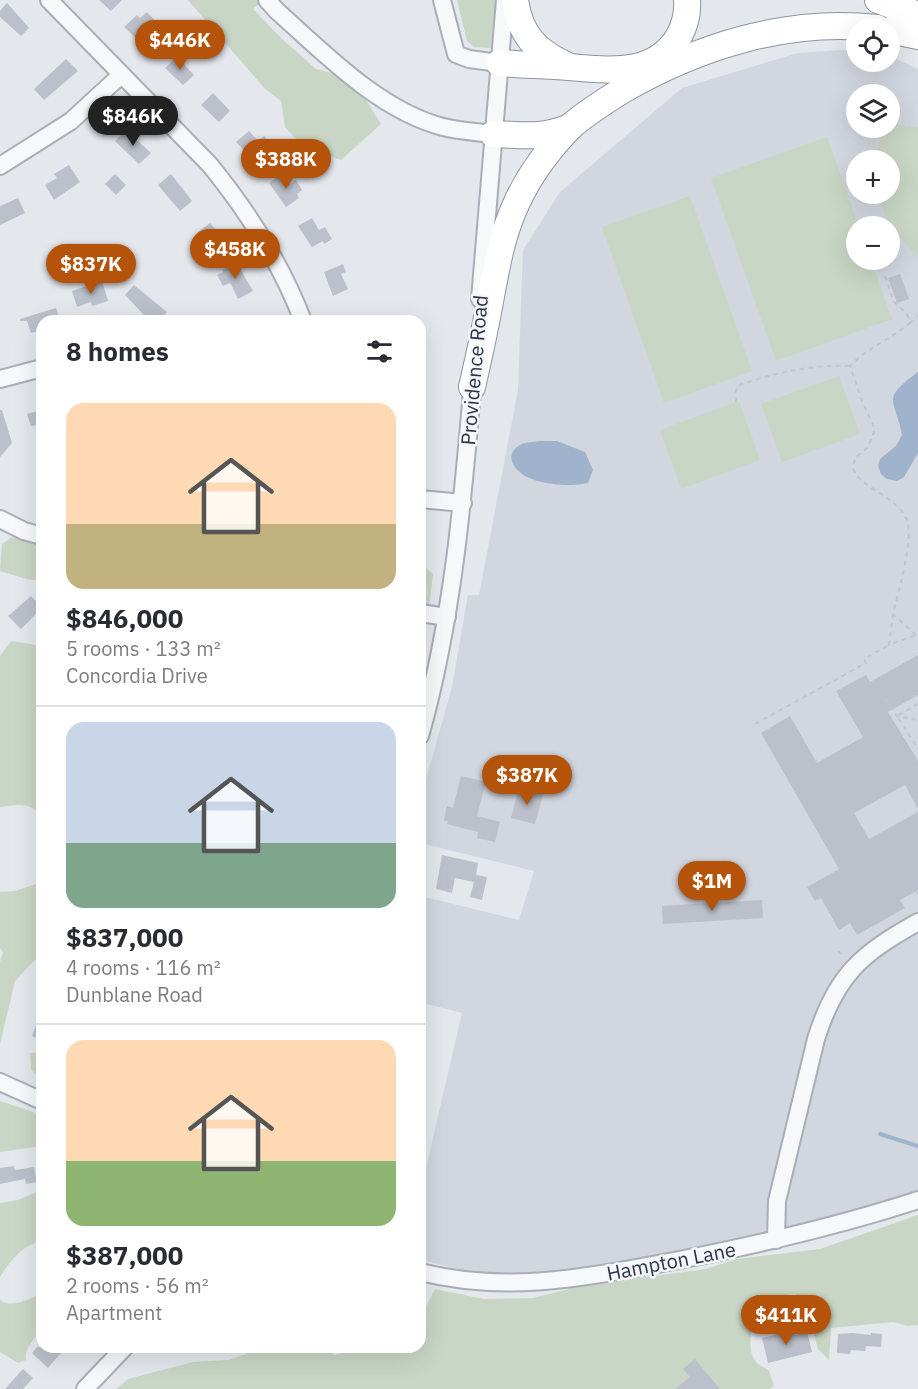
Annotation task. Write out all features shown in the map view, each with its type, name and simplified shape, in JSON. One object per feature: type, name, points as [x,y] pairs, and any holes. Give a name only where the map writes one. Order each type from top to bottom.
[{"type":"highway","points":[[515,0],[521,27],[533,44],[551,58],[572,67]]},
{"type":"highway","points":[[499,63],[604,71],[642,66],[655,60],[675,43],[686,18],[687,0]]},
{"type":"highway","points":[[878,0],[918,15]]},
{"type":"highway","points":[[493,134],[534,137],[556,133],[570,127],[613,96],[651,75],[693,56],[736,41],[775,32],[814,27],[846,27]]},
{"type":"highway","points":[[900,32],[918,36]]},
{"type":"highway","points":[[472,387],[497,256],[505,229],[534,173],[570,127]]},
{"type":"street","points":[[50,0],[210,165],[262,234],[300,315]]},
{"type":"street","points":[[267,0],[348,73],[396,107],[427,122],[466,131],[493,134]]},
{"type":"street","points":[[442,0],[456,54],[469,59],[499,63]]},
{"type":"street","name":"Providence Road","points":[[426,704],[447,617],[462,503],[505,0]]},
{"type":"street","points":[[0,166],[71,121],[121,75]]},
{"type":"street","points":[[0,380],[36,370]]},
{"type":"street","points":[[426,500],[462,503]]},
{"type":"street","points":[[2,526],[36,534]]},
{"type":"street","points":[[426,614],[447,617]]},
{"type":"street","points":[[776,1240],[777,1201],[823,1015],[839,984],[850,971],[886,942],[918,922]]},
{"type":"street","points":[[0,1082],[36,1098]]},
{"type":"street","name":"Hampton Lane","points":[[426,1273],[468,1281],[517,1283],[545,1282],[617,1272],[776,1240],[918,1200]]},
{"type":"street","points":[[86,1389],[119,1353]]},
{"type":"path","points":[[885,276],[894,302],[906,314],[910,323]]},
{"type":"path","points":[[850,366],[858,357],[901,332],[918,315]]},
{"type":"path","points":[[736,402],[735,393],[739,385],[772,374],[832,365],[850,366]]},
{"type":"path","points":[[850,366],[874,432],[868,447],[853,462],[854,473],[864,483],[897,506],[905,515],[908,524],[908,543],[889,645]]},
{"type":"path","points":[[755,724],[866,663],[864,659],[889,645],[917,636],[893,614]]},
{"type":"path","points":[[885,699],[918,749]]},
{"type":"path","points":[[897,716],[918,704]]},
{"type":"path","points":[[897,716],[918,720]]},
{"type":"shaded area","points":[[846,50],[846,72],[900,72],[900,61],[918,69],[918,1192],[846,1214],[754,1237],[594,1268],[551,1274],[505,1275],[463,1271],[426,1261],[426,1168],[462,1013],[426,1004],[426,897],[519,920],[534,871],[426,844],[426,780],[452,687],[468,595],[479,595],[518,390],[523,250],[560,192],[682,88],[798,53]]},
{"type":"green space","points":[[188,0],[263,0],[253,9],[316,69],[336,74],[361,92],[381,124],[341,160],[301,145],[285,127],[281,101],[265,89]]},
{"type":"green space","points":[[457,0],[497,0],[492,48],[474,47],[467,41]]},
{"type":"green space","points":[[900,125],[918,127],[918,257],[900,237],[900,216],[885,216],[881,204],[900,204],[900,150],[877,150],[880,138],[900,138]]},
{"type":"green space","points":[[827,137],[846,190],[846,204],[851,204],[855,216],[846,216],[846,270],[875,270],[892,319],[776,361],[711,178]]},
{"type":"green space","points":[[690,196],[752,371],[664,403],[602,227]]},
{"type":"green space","points":[[839,376],[860,434],[782,462],[761,404]]},
{"type":"green space","points":[[739,401],[760,460],[681,489],[660,430]]},
{"type":"green space","points":[[12,537],[36,543],[36,580],[0,571],[2,544]]},
{"type":"green space","points":[[426,568],[433,574],[429,606],[426,608]]},
{"type":"green space","points":[[11,641],[36,645],[36,811],[23,805],[0,807],[0,656]]},
{"type":"green space","points":[[36,884],[36,958],[15,981],[0,1044],[0,962],[3,952],[0,948],[0,892],[15,891]]},
{"type":"green space","points":[[30,1053],[36,1053],[36,1075],[31,1069]]},
{"type":"green space","points":[[0,1101],[36,1113],[36,1147],[0,1152]]},
{"type":"green space","points":[[36,1192],[36,1243],[21,1251],[0,1277],[0,1203],[18,1200]]},
{"type":"green space","points":[[918,1215],[918,1325],[907,1326],[894,1322],[831,1328],[829,1360],[818,1349],[810,1319],[799,1309],[796,1294],[775,1298],[763,1306],[758,1313],[750,1340],[757,1363],[769,1371],[774,1386],[770,1389],[116,1389],[128,1379],[193,1362],[228,1360],[249,1353],[330,1353],[335,1355],[343,1353],[426,1353],[426,1306],[435,1289],[484,1299],[533,1298],[581,1286],[706,1269],[737,1259],[820,1249]]},
{"type":"green space","points":[[36,1296],[36,1336],[28,1348],[26,1360],[18,1363],[0,1352],[0,1300],[10,1304]]},
{"type":"water","points":[[918,372],[918,453],[904,477],[897,481],[887,479],[881,474],[878,466],[880,459],[896,446],[902,435],[894,406],[894,394]]},
{"type":"water","points":[[557,441],[585,452],[593,470],[588,483],[574,485],[549,483],[534,480],[519,472],[513,464],[513,451],[522,444]]},
{"type":"building","points":[[99,0],[122,0],[111,11]]},
{"type":"building","points":[[7,3],[29,28],[21,36],[0,17],[0,11]]},
{"type":"building","points":[[147,12],[159,25],[155,28],[165,38],[151,52],[124,27],[137,15],[140,18]]},
{"type":"building","points":[[177,57],[194,75],[183,85],[165,68]]},
{"type":"building","points":[[66,59],[78,71],[44,100],[34,89]]},
{"type":"building","points":[[213,93],[230,111],[219,122],[201,105]]},
{"type":"building","points":[[126,130],[151,153],[139,164],[115,141]]},
{"type":"building","points":[[249,131],[258,141],[264,136],[272,145],[254,160],[236,142]]},
{"type":"building","points":[[69,165],[80,182],[54,200],[45,185],[57,178],[54,174]]},
{"type":"building","points":[[283,173],[290,184],[296,180],[302,190],[297,194],[299,198],[286,207],[269,183]]},
{"type":"building","points":[[115,174],[126,185],[116,195],[105,184]]},
{"type":"building","points":[[171,174],[192,201],[180,211],[158,185]]},
{"type":"building","points":[[18,198],[25,213],[0,225],[0,206]]},
{"type":"building","points":[[312,218],[319,230],[325,227],[332,239],[312,247],[298,226]]},
{"type":"building","points":[[210,223],[223,238],[221,241],[224,246],[213,254],[198,232]]},
{"type":"building","points":[[236,262],[253,291],[238,299],[231,284],[223,286],[217,275]]},
{"type":"building","points":[[343,264],[346,272],[341,274],[348,289],[333,296],[324,272]]},
{"type":"building","points":[[900,274],[909,299],[897,303],[888,278]]},
{"type":"building","points":[[102,281],[108,301],[92,306],[91,302],[77,307],[72,291]]},
{"type":"building","points":[[134,285],[167,312],[164,315],[142,315],[125,295]]},
{"type":"building","points":[[56,308],[58,315],[36,315],[36,332],[31,333],[27,321],[20,321],[20,319]]},
{"type":"building","points":[[0,410],[2,410],[12,443],[0,457]]},
{"type":"building","points":[[36,412],[36,426],[31,426],[27,414]]},
{"type":"building","points":[[31,596],[36,601],[36,614],[21,629],[8,616]]},
{"type":"building","points":[[918,655],[918,695],[888,712],[918,761],[918,809],[905,785],[854,813],[869,839],[918,812],[918,890],[900,900],[905,908],[857,935],[850,923],[839,930],[821,898],[815,901],[807,887],[839,869],[761,733],[790,716],[817,763],[863,737],[836,691],[866,675],[870,682]]},
{"type":"building","points":[[461,776],[486,782],[477,816],[500,822],[495,842],[477,838],[478,832],[447,824],[448,821],[444,820],[447,806],[453,808]]},
{"type":"building","points":[[519,788],[543,794],[535,824],[511,818]]},
{"type":"building","points":[[442,855],[478,863],[476,875],[487,877],[482,900],[470,897],[474,882],[455,878],[452,893],[436,889]]},
{"type":"building","points":[[762,900],[763,918],[663,924],[662,906]]},
{"type":"building","points":[[36,1025],[36,1038],[32,1036]]},
{"type":"building","points":[[14,1166],[15,1170],[34,1167],[36,1182],[26,1184],[25,1179],[0,1184],[0,1168]]},
{"type":"building","points":[[794,1330],[795,1335],[807,1332],[812,1352],[768,1363],[762,1338]]},
{"type":"building","points":[[838,1334],[882,1334],[881,1347],[866,1346],[865,1351],[851,1350],[850,1354],[837,1353]]},
{"type":"building","points":[[36,1348],[36,1353],[61,1353],[48,1368],[32,1353]]},
{"type":"building","points":[[695,1359],[720,1389],[675,1389],[690,1377],[683,1369]]},
{"type":"building","points":[[23,1369],[33,1378],[23,1389],[5,1389]]},
{"type":"waterway","points":[[880,1134],[918,1146]]}]
